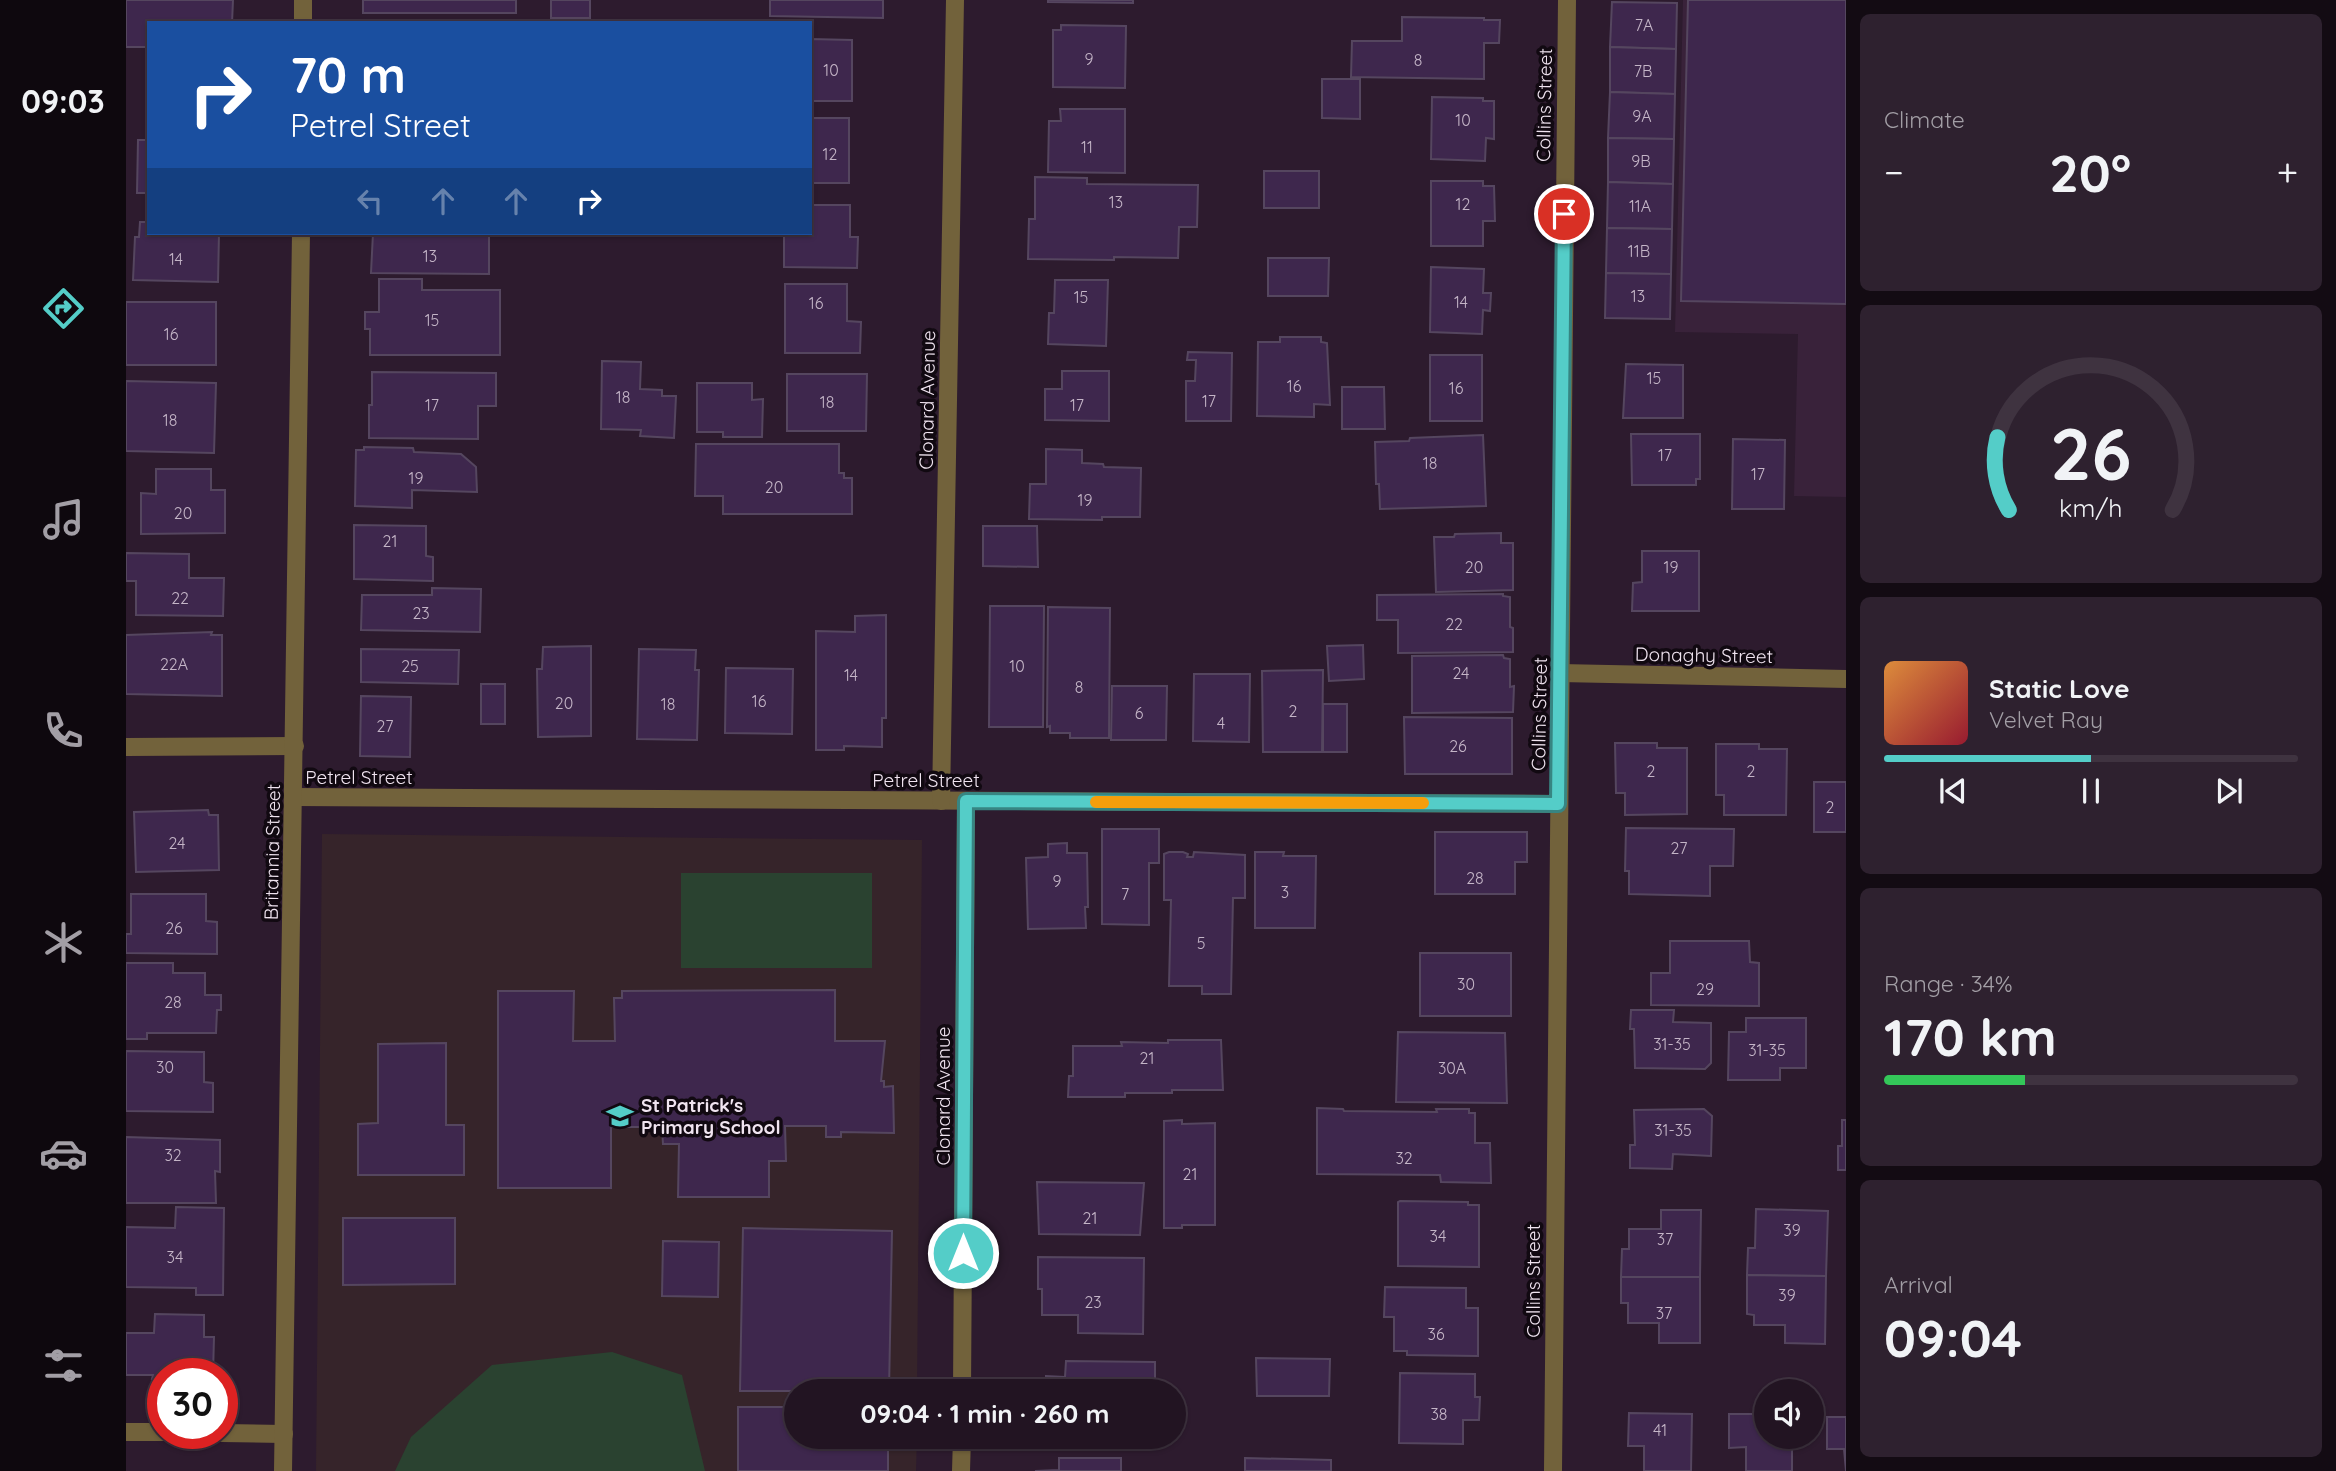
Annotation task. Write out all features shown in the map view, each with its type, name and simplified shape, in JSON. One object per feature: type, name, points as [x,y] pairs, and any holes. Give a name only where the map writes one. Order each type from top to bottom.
[{"type":"street","points":[[303,0],[303,21]]},
{"type":"street","name":"Clonard Avenue","points":[[941,801],[956,0]]},
{"type":"street","name":"Collins Street","points":[[1553,1471],[1567,0]]},
{"type":"street","name":"Britannia Street","points":[[284,1471],[301,235]]},
{"type":"street","name":"Donaghy Street","points":[[1560,673],[1846,679]]},
{"type":"street","points":[[126,747],[295,746]]},
{"type":"street","name":"Petrel Street","points":[[294,797],[1558,804]]},
{"type":"street","name":"Clonard Avenue","points":[[962,1379],[966,801]]},
{"type":"street","points":[[126,1432],[147,1432]]},
{"type":"street","points":[[238,1433],[284,1434]]},
{"type":"street","points":[[961,1471],[962,1449]]},
{"type":"shaded area","points":[[1683,0],[1846,0],[1846,497],[1794,496],[1798,334],[1675,332]]},
{"type":"shaded area","name":"St Patrick's Primary School","points":[[322,834],[922,840],[917,1379],[784,1379],[784,1449],[917,1449],[916,1471],[316,1471]]},
{"type":"green space","points":[[681,873],[872,873],[872,968],[681,968]]},
{"type":"green space","points":[[612,1352],[682,1375],[705,1471],[395,1471],[411,1437],[492,1365]]},
{"type":"building","points":[[126,0],[233,0],[232,21],[147,21],[147,47],[126,47]]},
{"type":"building","points":[[363,0],[516,0],[516,13],[363,13]]},
{"type":"building","points":[[551,0],[590,0],[590,18],[551,18]]},
{"type":"building","points":[[770,0],[883,0],[883,18],[770,16]]},
{"type":"building","points":[[1133,0],[1133,3],[1048,2]]},
{"type":"building","points":[[1688,0],[1846,0],[1846,304],[1681,301]]},
{"type":"building","points":[[1612,2],[1677,3],[1676,49],[1610,47]]},
{"type":"building","points":[[1402,17],[1500,20],[1499,43],[1484,43],[1484,79],[1351,77],[1352,41],[1402,41]]},
{"type":"building","points":[[1061,25],[1126,26],[1125,88],[1053,87],[1053,30],[1061,30]]},
{"type":"building","points":[[812,39],[852,40],[852,101],[812,101]]},
{"type":"building","points":[[1610,47],[1676,49],[1675,94],[1610,92]]},
{"type":"building","points":[[1322,79],[1360,79],[1360,119],[1322,118]]},
{"type":"building","points":[[1610,92],[1675,94],[1674,139],[1608,138]]},
{"type":"building","points":[[1432,97],[1483,98],[1483,101],[1494,101],[1494,139],[1486,138],[1485,161],[1431,159]]},
{"type":"building","points":[[1060,109],[1125,109],[1125,173],[1048,172],[1049,121],[1061,121]]},
{"type":"building","points":[[812,118],[849,118],[849,183],[812,183]]},
{"type":"building","points":[[1608,138],[1674,139],[1673,184],[1608,182]]},
{"type":"building","points":[[138,140],[147,140],[147,193],[137,193]]},
{"type":"building","points":[[1264,171],[1319,171],[1319,208],[1264,208]]},
{"type":"building","points":[[1035,177],[1087,178],[1087,184],[1198,185],[1197,227],[1179,227],[1178,258],[1028,259],[1029,219],[1035,219]]},
{"type":"building","points":[[1431,181],[1483,181],[1483,186],[1494,186],[1495,221],[1483,221],[1483,246],[1431,246]]},
{"type":"building","points":[[1608,182],[1673,184],[1672,229],[1607,228]]},
{"type":"building","points":[[812,205],[850,205],[850,237],[858,237],[857,268],[784,267],[784,235],[812,235]]},
{"type":"building","points":[[140,222],[147,222],[147,235],[219,235],[218,282],[133,280],[135,237],[139,237]]},
{"type":"building","points":[[1607,228],[1672,229],[1671,274],[1606,273]]},
{"type":"building","points":[[373,235],[489,235],[489,274],[371,273]]},
{"type":"building","points":[[1268,258],[1329,258],[1328,296],[1268,296]]},
{"type":"building","points":[[1431,267],[1484,269],[1483,293],[1491,293],[1490,311],[1483,310],[1482,334],[1430,332]]},
{"type":"building","points":[[1606,273],[1671,274],[1670,319],[1605,318]]},
{"type":"building","points":[[379,279],[422,279],[422,290],[500,290],[500,355],[370,355],[370,329],[365,329],[365,312],[379,312]]},
{"type":"building","points":[[1055,280],[1108,280],[1106,346],[1048,344],[1049,313],[1054,313]]},
{"type":"building","points":[[785,284],[847,284],[847,321],[861,322],[860,353],[785,353]]},
{"type":"building","points":[[126,302],[216,302],[216,365],[126,365]]},
{"type":"building","points":[[1280,337],[1321,337],[1321,342],[1327,343],[1330,405],[1314,404],[1314,417],[1257,416],[1258,342],[1280,342]]},
{"type":"building","points":[[1188,352],[1232,353],[1231,421],[1186,421],[1186,381],[1195,381],[1196,360],[1187,360]]},
{"type":"building","points":[[1430,355],[1482,355],[1482,421],[1430,421]]},
{"type":"building","points":[[602,361],[641,362],[640,389],[662,390],[662,396],[676,396],[674,438],[640,436],[641,430],[601,429]]},
{"type":"building","points":[[1626,364],[1683,365],[1683,418],[1623,418]]},
{"type":"building","points":[[1062,371],[1109,371],[1109,421],[1045,420],[1045,389],[1062,389]]},
{"type":"building","points":[[372,372],[496,373],[496,406],[478,406],[478,439],[369,438]]},
{"type":"building","points":[[787,374],[867,374],[866,431],[787,431]]},
{"type":"building","points":[[126,381],[216,383],[214,453],[126,451]]},
{"type":"building","points":[[697,383],[752,383],[752,400],[763,399],[762,437],[723,437],[723,432],[697,432]]},
{"type":"building","points":[[1342,387],[1384,387],[1385,429],[1342,429]]},
{"type":"building","points":[[1631,434],[1700,434],[1700,479],[1696,479],[1696,485],[1632,485]]},
{"type":"building","points":[[1483,435],[1486,506],[1380,509],[1379,484],[1376,484],[1375,442]]},
{"type":"building","points":[[1733,439],[1785,440],[1784,509],[1732,509]]},
{"type":"building","points":[[696,444],[839,444],[839,473],[844,473],[844,478],[852,478],[852,514],[723,514],[723,496],[695,496]]},
{"type":"building","points":[[364,447],[413,448],[414,452],[461,454],[476,467],[477,492],[412,490],[412,508],[355,506],[356,450],[364,450]]},
{"type":"building","points":[[1046,449],[1082,450],[1082,463],[1103,464],[1104,467],[1141,468],[1140,517],[1102,517],[1102,520],[1029,519],[1030,484],[1046,484]]},
{"type":"building","points":[[156,469],[211,469],[211,490],[225,490],[225,533],[141,534],[141,493],[156,494]]},
{"type":"building","points":[[354,525],[426,526],[426,556],[433,557],[433,581],[354,579]]},
{"type":"building","points":[[983,526],[1037,526],[1038,567],[983,566]]},
{"type":"building","points":[[1501,533],[1501,543],[1513,543],[1513,590],[1436,592],[1434,537]]},
{"type":"building","points":[[1642,551],[1699,551],[1699,611],[1632,611],[1633,583],[1642,582]]},
{"type":"building","points":[[126,553],[189,554],[189,578],[224,578],[223,616],[136,615],[136,581],[126,581]]},
{"type":"building","points":[[432,588],[481,589],[480,632],[361,630],[362,595],[432,595]]},
{"type":"building","points":[[1503,594],[1510,597],[1513,652],[1398,653],[1398,620],[1377,620],[1377,595]]},
{"type":"building","points":[[990,606],[1044,606],[1043,727],[989,727]]},
{"type":"building","points":[[1048,607],[1110,608],[1109,738],[1070,738],[1070,733],[1050,733],[1050,726],[1047,727]]},
{"type":"building","points":[[886,615],[886,718],[882,718],[882,747],[844,746],[844,750],[816,750],[816,631],[855,632],[855,616]]},
{"type":"building","points":[[212,632],[211,635],[222,635],[222,696],[126,694],[126,635]]},
{"type":"building","points":[[1363,645],[1364,679],[1329,681],[1327,646]]},
{"type":"building","points":[[591,646],[591,736],[538,737],[537,669],[542,669],[543,647]]},
{"type":"building","points":[[361,649],[459,650],[458,684],[361,682]]},
{"type":"building","points":[[639,649],[696,650],[695,670],[699,670],[697,740],[637,739]]},
{"type":"building","points":[[1503,655],[1504,658],[1510,659],[1510,687],[1514,686],[1513,712],[1412,713],[1412,656]]},
{"type":"building","points":[[726,668],[793,669],[792,734],[725,733]]},
{"type":"building","points":[[1323,670],[1322,752],[1263,752],[1262,671]]},
{"type":"building","points":[[1194,674],[1250,674],[1249,742],[1193,741]]},
{"type":"building","points":[[481,684],[505,684],[505,724],[481,724]]},
{"type":"building","points":[[1112,686],[1167,686],[1166,740],[1111,740]]},
{"type":"building","points":[[361,696],[411,697],[410,757],[360,756]]},
{"type":"building","points":[[1323,704],[1347,704],[1347,752],[1323,752]]},
{"type":"building","points":[[1404,717],[1512,718],[1512,774],[1405,774]]},
{"type":"building","points":[[1615,743],[1657,743],[1657,748],[1687,748],[1687,814],[1625,815],[1625,793],[1616,793]]},
{"type":"building","points":[[1716,744],[1759,744],[1759,749],[1787,749],[1786,815],[1724,815],[1724,795],[1716,795]]},
{"type":"building","points":[[1814,782],[1846,782],[1846,832],[1814,832]]},
{"type":"building","points":[[208,810],[209,815],[218,815],[219,870],[136,872],[134,812]]},
{"type":"building","points":[[1626,828],[1734,829],[1733,866],[1710,866],[1710,896],[1629,894],[1629,871],[1625,871]]},
{"type":"building","points":[[1102,829],[1159,829],[1159,863],[1149,863],[1149,925],[1102,924]]},
{"type":"building","points":[[1435,832],[1527,832],[1527,862],[1515,862],[1515,894],[1435,894]]},
{"type":"building","points":[[1067,843],[1067,853],[1087,853],[1086,928],[1028,929],[1026,858],[1048,857],[1048,844]]},
{"type":"building","points":[[1183,852],[1188,854],[1187,857],[1193,857],[1194,852],[1245,855],[1245,898],[1233,898],[1231,994],[1202,994],[1202,986],[1169,986],[1171,900],[1164,900],[1164,854]]},
{"type":"building","points":[[1255,852],[1284,852],[1283,856],[1316,856],[1315,928],[1255,928]]},
{"type":"building","points":[[131,894],[206,894],[206,921],[217,922],[217,954],[126,953],[126,934],[131,934]]},
{"type":"building","points":[[1670,941],[1749,941],[1750,962],[1759,963],[1759,1006],[1651,1005],[1651,973],[1670,973]]},
{"type":"building","points":[[1420,953],[1511,953],[1511,1016],[1420,1016]]},
{"type":"building","points":[[126,963],[173,963],[173,973],[205,973],[205,995],[221,995],[216,1033],[147,1033],[147,1039],[126,1039]]},
{"type":"building","points":[[835,990],[835,1041],[885,1041],[881,1081],[884,1081],[884,1087],[893,1086],[894,1133],[841,1132],[841,1137],[826,1137],[826,1126],[785,1126],[786,1161],[769,1161],[769,1197],[678,1197],[679,1144],[663,1144],[662,1127],[611,1127],[611,1188],[498,1188],[498,991],[574,991],[573,1041],[615,1041],[614,998],[622,998],[622,991]]},
{"type":"building","points":[[1631,1010],[1674,1010],[1673,1022],[1711,1023],[1711,1063],[1705,1069],[1635,1068],[1634,1029],[1630,1029]]},
{"type":"building","points":[[1746,1018],[1806,1018],[1806,1068],[1780,1068],[1780,1080],[1728,1080],[1729,1032],[1746,1032]]},
{"type":"building","points":[[1398,1032],[1505,1033],[1507,1103],[1396,1102]]},
{"type":"building","points":[[1168,1040],[1221,1040],[1223,1090],[1125,1093],[1125,1097],[1068,1097],[1069,1076],[1073,1076],[1073,1046],[1122,1046],[1121,1042],[1168,1043]]},
{"type":"building","points":[[446,1043],[446,1125],[464,1125],[464,1175],[358,1175],[358,1124],[378,1123],[378,1044]]},
{"type":"building","points":[[126,1051],[204,1052],[204,1082],[213,1083],[213,1112],[126,1111]]},
{"type":"building","points":[[1317,1108],[1437,1112],[1436,1109],[1469,1109],[1469,1113],[1475,1113],[1475,1143],[1490,1143],[1491,1183],[1441,1182],[1440,1175],[1317,1174]]},
{"type":"building","points":[[1704,1109],[1712,1116],[1711,1156],[1673,1154],[1672,1169],[1630,1168],[1630,1145],[1635,1145],[1634,1110]]},
{"type":"building","points":[[1182,1120],[1182,1124],[1215,1123],[1215,1225],[1164,1228],[1164,1121]]},
{"type":"building","points":[[1842,1120],[1846,1120],[1846,1170],[1838,1170],[1838,1146],[1842,1146]]},
{"type":"building","points":[[126,1137],[220,1140],[220,1172],[215,1171],[216,1203],[126,1203]]},
{"type":"building","points":[[1037,1182],[1144,1183],[1140,1235],[1039,1234]]},
{"type":"building","points":[[1400,1201],[1468,1202],[1468,1205],[1479,1205],[1479,1267],[1398,1266]]},
{"type":"building","points":[[176,1207],[224,1208],[223,1295],[196,1295],[196,1288],[126,1287],[126,1227],[175,1228]]},
{"type":"building","points":[[1756,1209],[1828,1211],[1826,1276],[1747,1275],[1748,1248],[1755,1248]]},
{"type":"building","points":[[1661,1210],[1701,1210],[1700,1277],[1621,1277],[1622,1249],[1629,1249],[1629,1229],[1661,1229]]},
{"type":"building","points":[[343,1218],[455,1218],[455,1284],[343,1285]]},
{"type":"building","points":[[743,1228],[892,1231],[889,1379],[784,1379],[784,1391],[740,1391]]},
{"type":"building","points":[[663,1241],[719,1242],[718,1297],[662,1296]]},
{"type":"building","points":[[1038,1257],[1144,1258],[1143,1334],[1078,1333],[1078,1315],[1042,1315],[1042,1289],[1038,1289]]},
{"type":"building","points":[[1747,1275],[1826,1276],[1825,1344],[1785,1343],[1785,1325],[1754,1325],[1754,1315],[1747,1314]]},
{"type":"building","points":[[1621,1277],[1700,1277],[1700,1343],[1659,1343],[1659,1323],[1628,1323],[1628,1303],[1621,1303]]},
{"type":"building","points":[[1385,1287],[1466,1288],[1466,1308],[1478,1308],[1478,1356],[1407,1355],[1407,1351],[1394,1351],[1394,1317],[1384,1317]]},
{"type":"building","points":[[155,1314],[204,1315],[204,1337],[214,1337],[213,1358],[147,1358],[147,1375],[126,1375],[126,1333],[154,1333]]},
{"type":"building","points":[[1256,1358],[1330,1359],[1329,1396],[1257,1396]]},
{"type":"building","points":[[1066,1361],[1155,1362],[1155,1379],[1046,1379],[1046,1376],[1065,1377]]},
{"type":"building","points":[[1400,1373],[1475,1374],[1475,1397],[1480,1397],[1479,1420],[1463,1420],[1463,1444],[1399,1443]]},
{"type":"building","points":[[738,1407],[784,1407],[784,1449],[888,1449],[888,1471],[738,1471]]},
{"type":"building","points":[[1629,1413],[1692,1414],[1691,1471],[1644,1471],[1644,1446],[1628,1446]]},
{"type":"building","points":[[1729,1414],[1754,1414],[1754,1449],[1792,1449],[1792,1471],[1746,1471],[1746,1447],[1729,1448]]},
{"type":"building","points":[[1827,1417],[1846,1417],[1846,1471],[1844,1449],[1827,1449]]},
{"type":"building","points":[[1059,1458],[1121,1458],[1121,1471],[1035,1471],[1059,1470]]},
{"type":"building","points":[[1245,1458],[1331,1460],[1331,1471],[1245,1471]]},
{"type":"slow traffic","points":[[1096,802],[1423,803]]},
{"type":"place","name":"St Patrick's Primary School","points":[[620,1116]]},
{"type":"route","points":[[963,1253],[966,801],[1558,804],[1564,214]]}]
